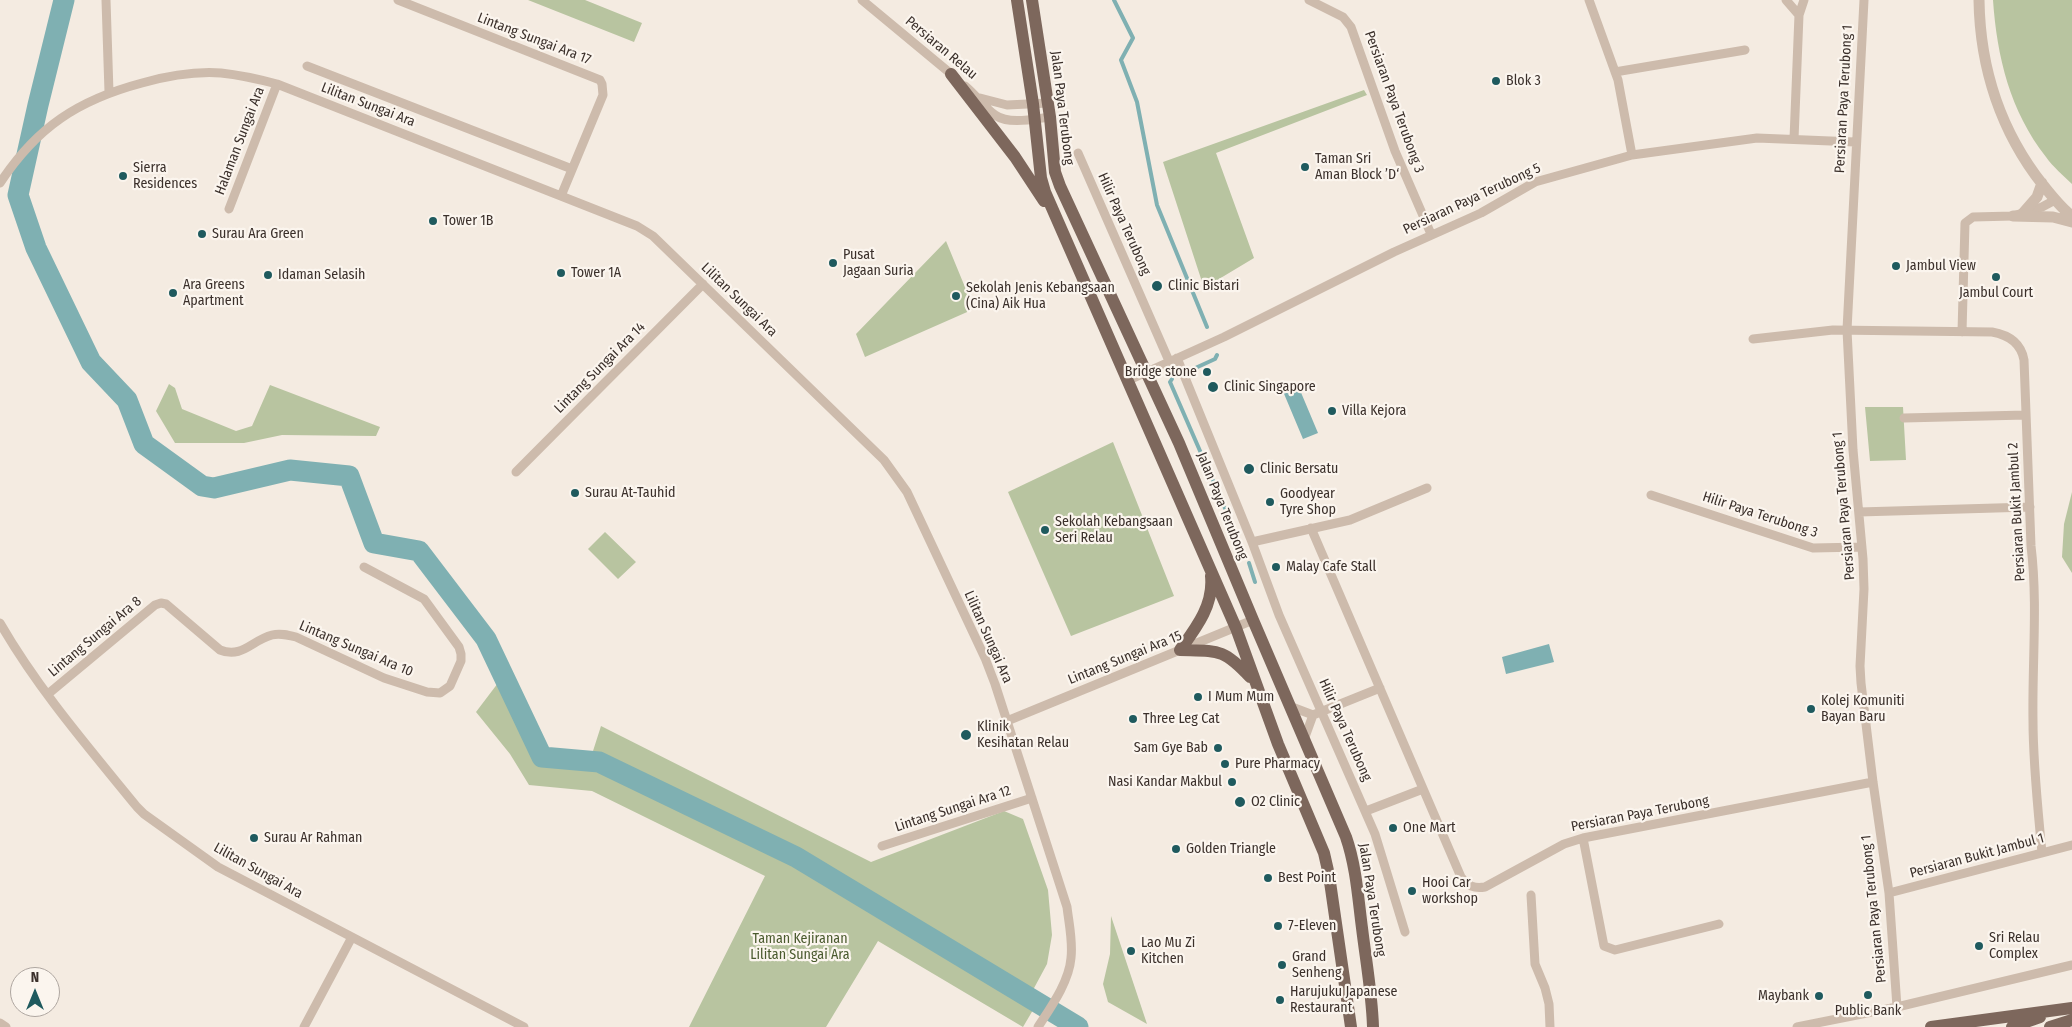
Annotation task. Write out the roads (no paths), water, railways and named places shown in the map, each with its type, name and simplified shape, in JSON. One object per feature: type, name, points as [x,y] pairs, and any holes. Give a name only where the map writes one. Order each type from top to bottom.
[{"type":"main road","name":"Jalan Paya Terubong","points":[[1017,0],[1035,118],[1041,178],[1057,222],[1236,628],[1254,681],[1327,862],[1351,1027]]},
{"type":"main road","name":"Jalan Paya Terubong","points":[[1032,0],[1048,102],[1055,172],[1060,186],[1180,442],[1253,620],[1292,707],[1353,858],[1372,1004],[1373,1027]]},
{"type":"main road","points":[[951,74],[1016,157],[1057,222]]},
{"type":"main road","points":[[1180,650],[1206,610],[1210,590],[1210,570]]},
{"type":"main road","points":[[1180,650],[1209,651],[1224,654],[1231,658],[1254,681]]},
{"type":"main road","points":[[1372,1004],[1381,1027]]},
{"type":"main road","points":[[1931,1027],[2072,1008]]},
{"type":"main road","points":[[2012,1027],[2072,1008]]},
{"type":"main road","points":[[2050,1027],[2072,1020]]},
{"type":"street","points":[[106,0],[109,92]]},
{"type":"street","name":"Lintang Sungai Ara 17","points":[[398,0],[600,80],[604,90],[603,95],[561,196]]},
{"type":"street","name":"Persiaran Relau","points":[[862,0],[980,98],[993,113],[1001,118],[1014,120],[1050,117]]},
{"type":"street","name":"Persiaran Paya Terubong 3","points":[[1309,0],[1343,17],[1351,27],[1395,151],[1431,234]]},
{"type":"street","points":[[1590,0],[1615,72],[1632,155]]},
{"type":"street","points":[[1786,0],[1799,15]]},
{"type":"street","points":[[1794,139],[1799,15],[1804,0]]},
{"type":"street","name":"Persiaran Paya Terubong 1","points":[[1864,0],[1855,142],[1847,330],[1853,450],[1864,589],[1860,666],[1873,782],[1889,893],[1897,1007]]},
{"type":"street","points":[[1979,0],[1980,30],[1988,76],[2013,140],[2023,158],[2055,200],[2072,216]]},
{"type":"street","points":[[1615,72],[1745,50]]},
{"type":"street","name":"Lilitan Sungai Ara","points":[[308,66],[572,169]]},
{"type":"street","name":"Lilitan Sungai Ara","points":[[0,183],[22,153],[47,128],[79,106],[109,92],[157,79],[192,73],[220,73],[247,76],[277,84],[646,231],[660,242],[884,460],[900,480],[985,658],[1067,907],[1071,933],[1071,958],[1068,974],[1038,1027]]},
{"type":"street","name":"Halaman Sungai Ara","points":[[229,209],[277,84]]},
{"type":"street","name":"Persiaran Relau","points":[[980,98],[1008,105],[1048,102]]},
{"type":"street","name":"Persiaran Paya Terubong 5","points":[[1127,382],[1431,234],[1481,213],[1535,182],[1632,155],[1757,138],[1855,142]]},
{"type":"street","name":"Hilir Paya Terubong","points":[[1078,153],[1173,360],[1252,542],[1318,714],[1366,811],[1375,834],[1405,932]]},
{"type":"street","points":[[2018,214],[2037,197],[2042,183]]},
{"type":"street","points":[[2018,214],[2055,200]]},
{"type":"street","points":[[1962,332],[1966,223],[1973,217],[2018,214],[2072,222]]},
{"type":"street","name":"Lintang Sungai Ara 14","points":[[516,472],[703,284]]},
{"type":"street","name":"Persiaran Bukit Jambul 2","points":[[1753,339],[1847,330],[1962,332],[1999,333],[2020,346],[2024,360],[2034,571],[2034,767],[2042,853]]},
{"type":"street","points":[[1904,418],[2026,415]]},
{"type":"street","points":[[1252,542],[1350,520],[1427,488]]},
{"type":"street","name":"Hilir Paya Terubong 3","points":[[1651,495],[1812,548],[1862,547]]},
{"type":"street","points":[[1859,512],[2030,507]]},
{"type":"street","points":[[1311,528],[1423,789],[1366,811]]},
{"type":"street","name":"Lintang Sungai Ara 10","points":[[161,603],[166,604],[220,650],[226,652],[244,650],[273,635],[288,635],[384,678],[427,692],[440,693],[446,690],[454,680],[461,661],[459,647],[424,599],[364,566]]},
{"type":"street","name":"Lintang Sungai Ara 8","points":[[48,694],[156,605],[161,603]]},
{"type":"street","name":"Lintang Sungai Ara 15","points":[[1007,721],[1253,620]]},
{"type":"street","name":"Lilitan Sungai Ara","points":[[0,623],[48,694],[144,814],[218,867],[524,1027]]},
{"type":"street","points":[[1304,737],[1318,714],[1380,688]]},
{"type":"street","points":[[1292,707],[1318,714]]},
{"type":"street","name":"Persiaran Paya Terubong","points":[[1423,789],[1460,877],[1466,884],[1475,889],[1485,887],[1564,844],[1583,838],[1873,782]]},
{"type":"street","name":"Lintang Sungai Ara 12","points":[[882,846],[1032,798]]},
{"type":"street","points":[[1583,838],[1604,946],[1615,950],[1719,924]]},
{"type":"street","name":"Persiaran Bukit Jambul 1","points":[[1889,893],[2072,845]]},
{"type":"street","points":[[1531,895],[1536,964],[1549,1004],[1550,1027]]},
{"type":"street","points":[[304,1027],[352,937]]},
{"type":"street","points":[[1797,1027],[1897,1007],[2072,965]]},
{"type":"street","points":[[0,1022],[6,1027]]},
{"type":"water","points":[[1297,383],[1318,433],[1303,439],[1282,389]]},
{"type":"water","points":[[1549,644],[1554,662],[1506,674],[1502,657]]},
{"type":"waterway","points":[[64,0],[18,195],[36,248],[91,362],[127,400],[144,444],[202,486],[214,488],[290,470],[349,476],[374,543],[419,551],[486,639],[542,757],[599,762],[796,857],[1078,1027]]},
{"type":"waterway","points":[[1114,0],[1133,38],[1121,60],[1137,102],[1157,205],[1207,327]]},
{"type":"waterway","points":[[1191,370],[1215,359],[1217,355]]},
{"type":"waterway","points":[[1172,379],[1170,382],[1234,529]]},
{"type":"waterway","points":[[1249,563],[1255,582]]},
{"type":"place","name":"Blok 3","points":[[1496,81]]},
{"type":"place","name":"Taman Sri Aman Block ’D‘","points":[[1305,167]]},
{"type":"place","name":"Sierra Residences","points":[[123,176]]},
{"type":"place","name":"Tower 1B","points":[[433,221]]},
{"type":"place","name":"Surau Ara Green","points":[[202,234]]},
{"type":"place","name":"Pusat Jagaan Suria","points":[[833,263]]},
{"type":"place","name":"Jambul View","points":[[1896,266]]},
{"type":"place","name":"Tower 1A","points":[[561,273]]},
{"type":"place","name":"Idaman Selasih","points":[[268,275]]},
{"type":"place","name":"Jambul Court","points":[[1996,277]]},
{"type":"place","name":"Clinic Bistari","points":[[1157,286]]},
{"type":"place","name":"Ara Greens Apartment","points":[[173,293]]},
{"type":"place","name":"Sekolah Jenis Kebangsaan (Cina) Aik Hua","points":[[956,296]]},
{"type":"place","name":"Bridge stone","points":[[1207,372]]},
{"type":"place","name":"Clinic Singapore","points":[[1213,387]]},
{"type":"place","name":"Villa Kejora","points":[[1332,411]]},
{"type":"place","name":"Clinic Bersatu","points":[[1249,469]]},
{"type":"place","name":"Surau At-Tauhid","points":[[575,493]]},
{"type":"place","name":"Goodyear Tyre Shop","points":[[1270,502]]},
{"type":"place","name":"Sekolah Kebangsaan Seri Relau","points":[[1045,530]]},
{"type":"place","name":"Malay Cafe Stall","points":[[1276,567]]},
{"type":"place","name":"I Mum Mum","points":[[1198,697]]},
{"type":"place","name":"Kolej Komuniti Bayan Baru","points":[[1811,709]]},
{"type":"place","name":"Three Leg Cat","points":[[1133,719]]},
{"type":"place","name":"Klinik Kesihatan Relau","points":[[966,735]]},
{"type":"place","name":"Sam Gye Bab","points":[[1218,748]]},
{"type":"place","name":"Pure Pharmacy","points":[[1225,764]]},
{"type":"place","name":"Nasi Kandar Makbul","points":[[1232,782]]},
{"type":"place","name":"O2 Clinic","points":[[1240,802]]},
{"type":"place","name":"One Mart","points":[[1393,828]]},
{"type":"place","name":"Surau Ar Rahman","points":[[254,838]]},
{"type":"place","name":"Golden Triangle","points":[[1176,849]]},
{"type":"place","name":"Best Point","points":[[1268,878]]},
{"type":"place","name":"Hooi Car workshop","points":[[1412,891]]},
{"type":"place","name":"7-Eleven","points":[[1278,926]]},
{"type":"place","name":"Sri Relau Complex","points":[[1979,946]]},
{"type":"place","name":"Lao Mu Zi Kitchen","points":[[1131,951]]},
{"type":"place","name":"Grand Senheng","points":[[1282,965]]},
{"type":"place","name":"Public Bank","points":[[1868,995]]},
{"type":"place","name":"Maybank","points":[[1819,996]]},
{"type":"place","name":"Harujuku Japanese Restaurant","points":[[1280,1000]]},
{"type":"park label","name":"Taman Kejiranan Lilitan Sungai Ara","points":[[800,948]]}]
